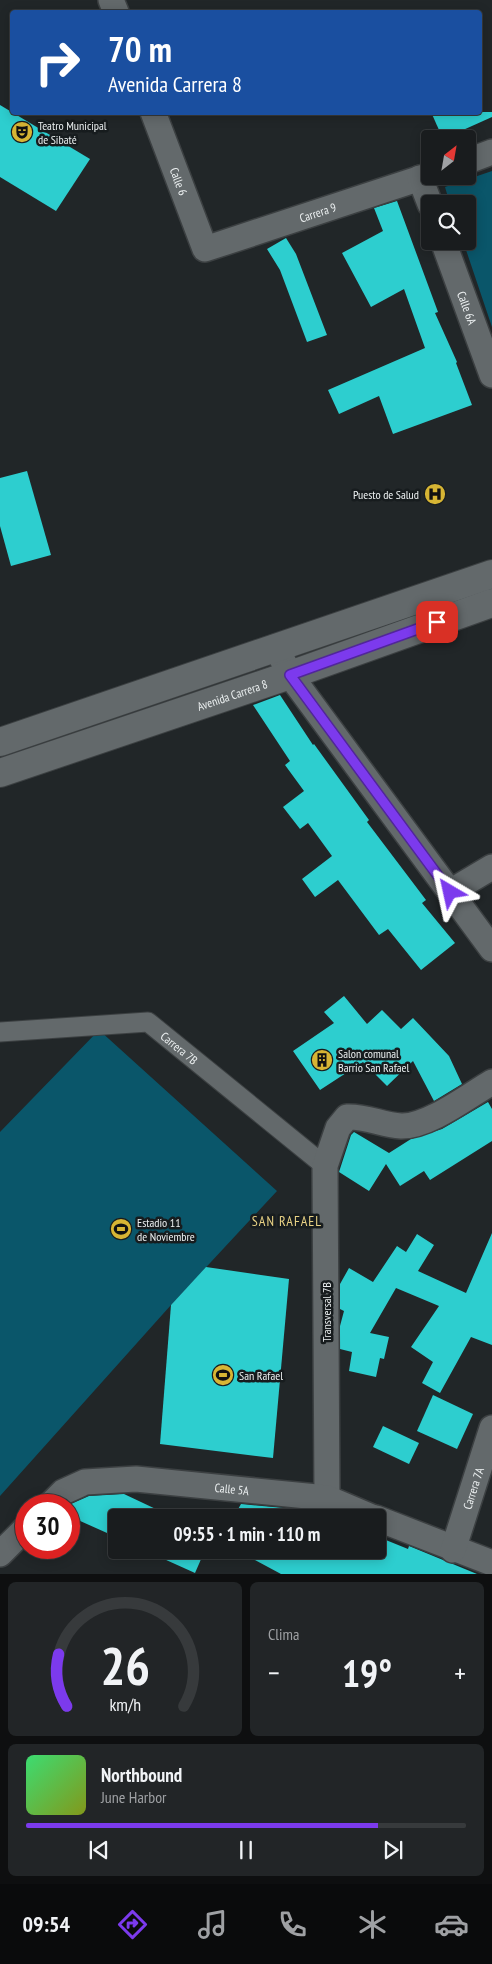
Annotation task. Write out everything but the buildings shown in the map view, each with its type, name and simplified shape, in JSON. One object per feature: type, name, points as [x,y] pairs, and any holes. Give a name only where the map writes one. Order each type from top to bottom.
[{"type":"street","name":"Calle 6","points":[[154,115],[205,248]]},
{"type":"street","points":[[476,158],[492,152]]},
{"type":"street","name":"Carrera 9","points":[[205,248],[421,177]]},
{"type":"street","name":"Calle 6A","points":[[446,250],[492,375]]},
{"type":"street","points":[[0,742],[492,574]]},
{"type":"street","name":"Avenida Carrera 8","points":[[0,773],[290,675],[492,603]]},
{"type":"street","points":[[276,647],[290,675],[492,949]]},
{"type":"street","points":[[450,892],[492,867]]},
{"type":"street","name":"Carrera 7B","points":[[0,1032],[148,1022],[325,1166]]},
{"type":"street","name":"Transversal 7B","points":[[327,1498],[325,1166],[338,1128],[347,1117],[360,1116],[401,1126],[425,1122],[492,1082]]},
{"type":"street","name":"Carrera 7A","points":[[453,1550],[492,1428]]},
{"type":"street","name":"Calle 5A","points":[[61,1494],[84,1482],[136,1478],[327,1498],[353,1509]]},
{"type":"street","name":"Calle 5A","points":[[386,1523],[453,1550],[492,1563]]},
{"type":"street","points":[[0,1554],[15,1539]]},
{"type":"shaded area","points":[[492,171],[492,327],[466,250],[476,250],[476,195],[447,195],[445,187],[451,185],[476,185],[476,176]]},
{"type":"shaded area","name":"Estadio 11 de Noviembre","points":[[99,1030],[277,1191],[171,1305],[0,1496],[0,1132]]},
{"type":"place","name":"Teatro Municipal de Sibaté","points":[[22,132]]},
{"type":"place","name":"Puesto de Salud","points":[[435,494]]},
{"type":"place","name":"Salon comunal Barrio San Rafael","points":[[322,1060]]},
{"type":"place","name":"Estadio 11 de Noviembre","points":[[121,1229]]},
{"type":"place","name":"San Rafael","points":[[223,1375]]},
{"type":"district","name":"SAN RAFAEL","points":[[287,1221]]},
{"type":"route","points":[[437,622],[290,675],[450,892]]}]
